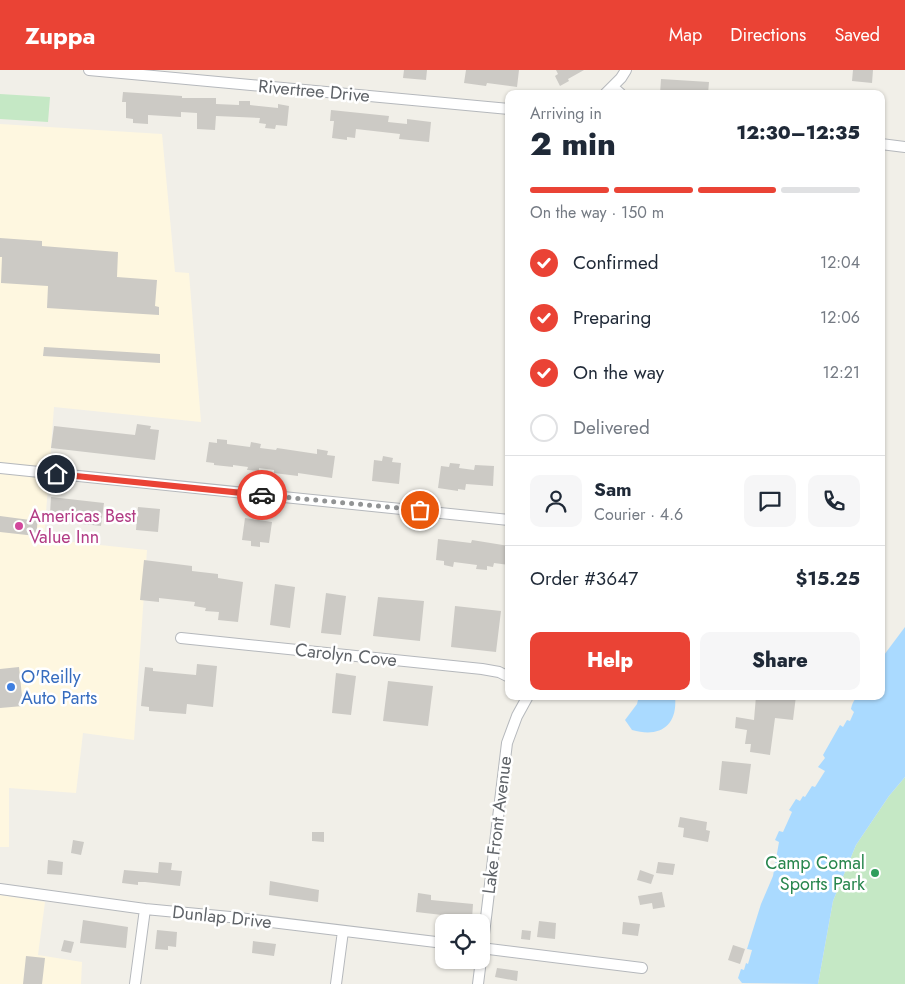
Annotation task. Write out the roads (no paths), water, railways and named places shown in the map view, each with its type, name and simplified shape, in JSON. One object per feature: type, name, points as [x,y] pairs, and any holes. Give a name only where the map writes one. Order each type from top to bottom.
[{"type":"street","name":"Rivertree Drive","points":[[89,70],[505,109]]},
{"type":"street","points":[[614,90],[626,70]]},
{"type":"street","points":[[885,144],[905,146]]},
{"type":"street","points":[[0,468],[505,520]]},
{"type":"street","name":"Carolyn Cove","points":[[182,638],[482,669],[505,675]]},
{"type":"street","name":"Lake Front Avenue","points":[[486,914],[508,743],[516,716],[526,700]]},
{"type":"street","name":"Dunlap Drive","points":[[0,889],[145,909],[230,917],[435,942]]},
{"type":"street","points":[[135,984],[145,909]]},
{"type":"street","points":[[336,984],[342,931]]},
{"type":"street","points":[[490,955],[642,968]]},
{"type":"street","name":"Lake Front Avenue","points":[[478,984],[480,969]]},
{"type":"water","points":[[905,627],[905,777],[889,796],[856,845],[833,901],[818,984],[742,983],[738,978],[741,969],[744,970],[746,963],[748,964],[752,950],[747,949],[761,904],[773,876],[779,842],[775,840],[779,831],[783,832],[792,812],[789,810],[796,799],[800,801],[803,796],[805,797],[812,786],[815,787],[825,771],[818,767],[825,758],[823,755],[840,725],[843,727],[847,720],[850,721],[854,712],[851,709],[855,700],[885,700],[885,654]]},
{"type":"water","points":[[638,700],[675,700],[670,722],[659,731],[651,732],[632,730],[625,720]]},
{"type":"place","name":"Americas Best Value Inn","points":[[19,526]]},
{"type":"place","name":"O'Reilly Auto Parts","points":[[11,687]]},
{"type":"place","name":"Camp Comal Sports Park","points":[[875,873]]}]
